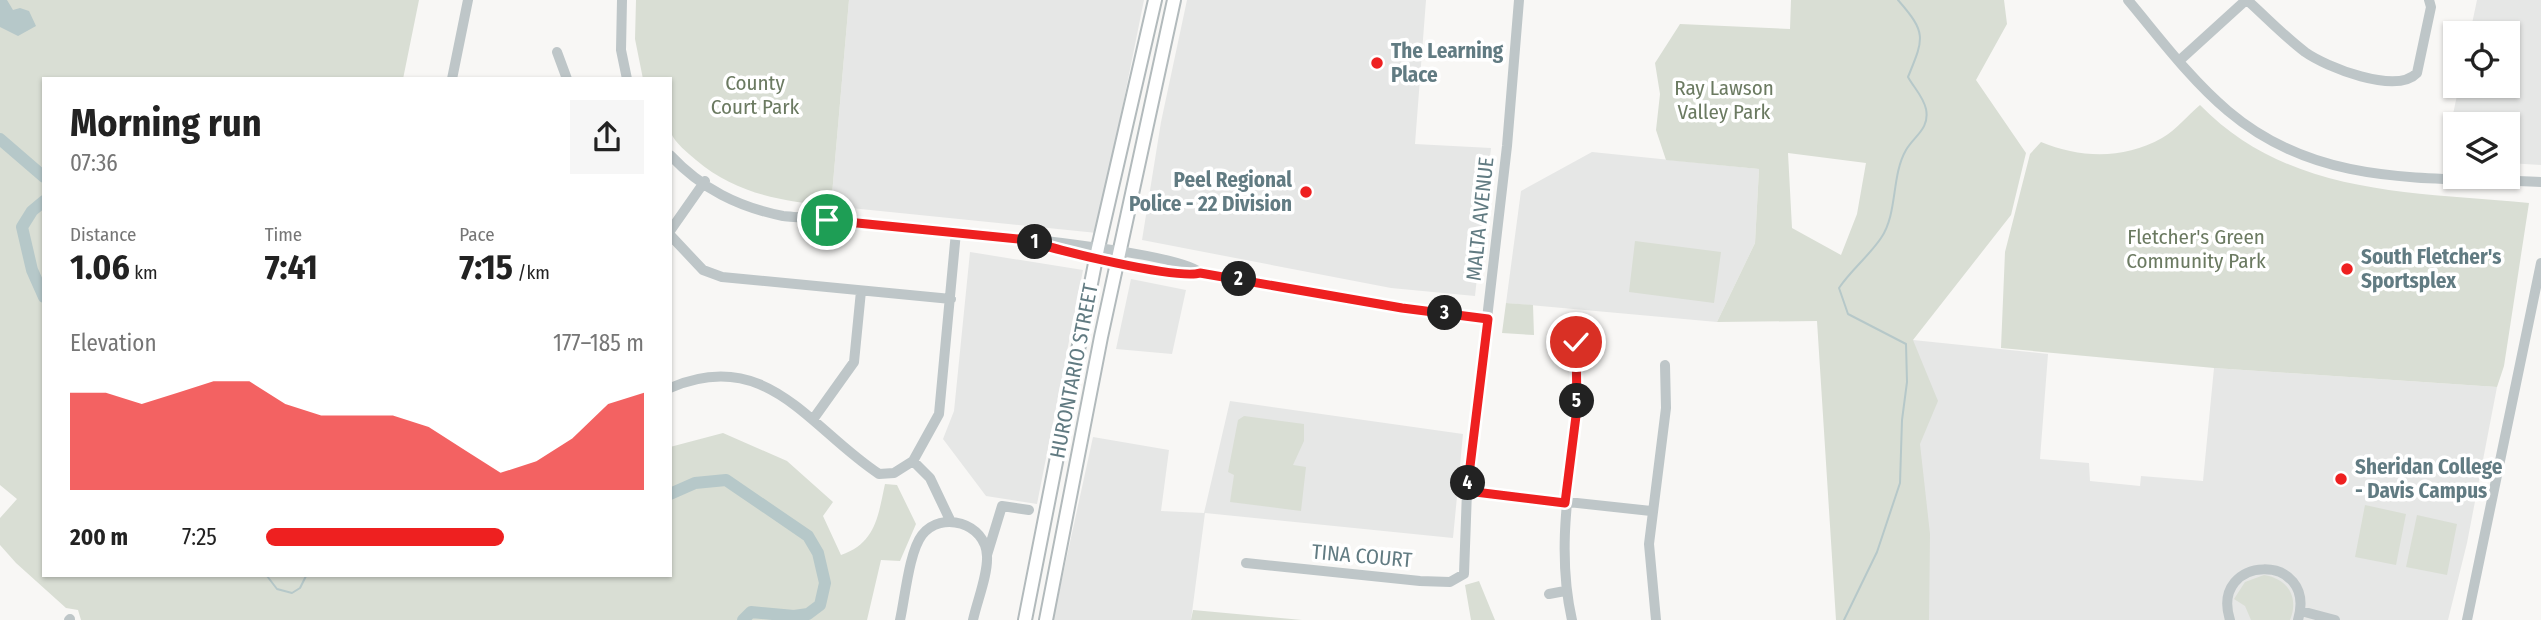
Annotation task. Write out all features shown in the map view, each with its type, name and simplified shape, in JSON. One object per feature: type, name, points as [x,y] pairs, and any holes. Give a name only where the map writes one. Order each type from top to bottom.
[{"type":"main road","name":"HURONTARIO STREET","points":[[1045,620],[1174,0]]},
{"type":"main road","name":"HURONTARIO STREET","points":[[1026,620],[1097,253],[1153,12]]},
{"type":"main road","points":[[1153,12],[1170,21]]},
{"type":"street","points":[[452,77],[468,0]]},
{"type":"street","points":[[622,0],[621,50],[627,77]]},
{"type":"street","name":"MALTA AVENUE","points":[[1466,566],[1467,491],[1488,319],[1518,0]]},
{"type":"street","points":[[2128,0],[2227,110],[2267,139],[2301,157],[2349,171],[2385,175],[2541,183]]},
{"type":"street","points":[[2180,60],[2247,0],[2306,53],[2360,77],[2402,82],[2417,73],[2431,7],[2429,0]]},
{"type":"street","points":[[557,52],[566,77]]},
{"type":"street","points":[[672,157],[704,182],[736,202],[783,216],[1028,240],[1049,239],[1193,275],[1200,273],[1402,308],[1488,319]]},
{"type":"street","points":[[672,230],[704,182]]},
{"type":"street","points":[[672,387],[694,379],[732,376],[778,392],[814,418],[879,474],[894,473],[913,461],[939,414],[956,232]]},
{"type":"street","points":[[672,235],[703,270],[722,277],[951,299]]},
{"type":"street","points":[[2467,620],[2541,263]]},
{"type":"street","points":[[814,418],[854,362],[861,291]]},
{"type":"street","points":[[1572,620],[1565,591],[1565,503],[1577,408],[1576,342],[1581,326]]},
{"type":"street","points":[[1656,620],[1649,544],[1651,511],[1666,408],[1665,365]]},
{"type":"street","points":[[913,461],[930,478],[955,521],[975,532],[987,556]]},
{"type":"street","points":[[1467,491],[1651,511]]},
{"type":"street","points":[[973,620],[993,528],[1002,506],[1029,510]]},
{"type":"street","points":[[900,620],[921,536],[934,526],[955,521],[993,528]]},
{"type":"street","name":"TINA COURT","points":[[1246,563],[1450,582],[1464,574],[1466,566]]},
{"type":"street","points":[[2231,620],[2227,604],[2230,590],[2241,576],[2258,569],[2277,570],[2293,582],[2301,601],[2299,615],[2335,620]]},
{"type":"street","points":[[1549,594],[1565,591]]},
{"type":"shaded area","points":[[0,0],[7,0],[13,10],[20,8],[29,11],[36,26],[18,36],[0,27]]},
{"type":"shaded area","points":[[849,0],[1144,0],[1097,233],[831,206]]},
{"type":"shaded area","points":[[1187,0],[1426,0],[1415,144],[1491,148],[1475,296],[1391,288],[1142,240],[1161,122]]},
{"type":"shaded area","points":[[2477,0],[2541,0],[2541,165],[2520,164],[2520,112],[2453,112],[2456,98],[2520,98],[2520,21],[2473,21]]},
{"type":"shaded area","points":[[1592,152],[1759,169],[1755,243],[1717,322],[1506,303],[1521,191]]},
{"type":"shaded area","points":[[970,252],[1083,270],[1037,504],[986,496],[943,439],[954,411]]},
{"type":"shaded area","points":[[1131,279],[1186,290],[1172,354],[1116,349]]},
{"type":"shaded area","name":"Sheridan College - Davis Campus","points":[[1913,340],[2048,354],[2040,459],[2089,463],[2090,481],[2140,486],[2141,476],[2203,481],[2214,368],[2497,387],[2467,543],[2448,620],[1883,620]]},
{"type":"shaded area","points":[[1230,401],[1463,434],[1453,538],[1205,513],[1191,620],[1053,620],[1093,437],[1169,450],[1161,511],[1204,513]]},
{"type":"green space","points":[[0,0],[419,0],[403,77],[42,77],[42,577],[672,577],[672,446],[723,433],[787,461],[833,502],[823,516],[841,555],[862,543],[874,527],[885,484],[897,485],[916,524],[900,561],[881,560],[867,620],[81,620],[78,610],[66,608],[0,545],[0,518],[17,499],[0,485]]},
{"type":"green space","name":"County Court Park","points":[[636,0],[849,0],[831,206],[760,194],[727,181],[696,160],[672,135],[672,77],[643,77],[635,39]]},
{"type":"green space","name":"Ray Lawson Valley Park","points":[[1791,0],[2004,0],[2007,24],[1976,80],[2026,153],[2011,215],[1913,340],[1938,401],[1920,444],[1930,534],[1929,620],[1836,620],[1817,321],[1717,322],[1755,243],[1759,169],[1666,160],[1656,130],[1660,94],[1655,63],[1680,24],[1790,29]],"holes":[[[1788,153],[1866,163],[1857,214],[1841,255],[1792,228]]]},
{"type":"green space","name":"Fletcher's Green Community Park","points":[[2200,105],[2235,135],[2272,157],[2312,173],[2397,191],[2529,203],[2504,366],[2497,387],[2214,368],[2001,348],[2005,252],[2030,154],[2041,142],[2086,154],[2132,150],[2167,135]]},
{"type":"green space","points":[[1635,241],[1721,252],[1714,303],[1629,292]]},
{"type":"green space","points":[[1506,303],[1533,305],[1534,335],[1502,333]]},
{"type":"green space","points":[[1244,416],[1304,424],[1304,441],[1293,465],[1306,467],[1301,511],[1230,502],[1234,475],[1228,472],[1238,420]]},
{"type":"green space","points":[[2365,505],[2406,514],[2396,565],[2355,557]]},
{"type":"green space","points":[[2417,515],[2457,524],[2447,575],[2406,567]]},
{"type":"green space","points":[[2264,575],[2280,581],[2290,591],[2293,604],[2290,620],[2251,620],[2245,606],[2234,599],[2245,582]]},
{"type":"green space","points":[[1479,581],[1495,620],[1471,620],[1465,585]]},
{"type":"green space","points":[[1193,610],[1302,620],[1191,620]]},
{"type":"waterway","points":[[1844,620],[1877,552],[1900,483],[1902,420],[1907,382],[1906,344],[1848,314],[1839,288],[1881,238],[1890,217],[1901,160],[1926,122],[1925,104],[1908,77],[1920,44],[1920,36],[1914,20],[1898,0]]},
{"type":"waterway","points":[[0,139],[42,175]]},
{"type":"waterway","points":[[42,203],[32,211],[22,227],[32,270],[42,292]]},
{"type":"waterway","points":[[672,493],[695,483],[726,480],[808,536],[818,553],[825,583],[820,605],[808,614],[794,616],[751,612],[743,620]]},
{"type":"waterway","points":[[268,577],[277,589],[292,593],[300,588],[306,577]]},
{"type":"place","name":"The Learning Place","points":[[1377,63]]},
{"type":"place","name":"Peel Regional Police - 22 Division","points":[[1306,192]]},
{"type":"place","name":"South Fletcher's Sportsplex","points":[[2347,269]]},
{"type":"place","name":"Sheridan College - Davis Campus","points":[[2341,479]]},
{"type":"route","points":[[827,220],[1028,240],[1048,248],[1167,271],[1193,275],[1200,273],[1402,308],[1488,319],[1467,491],[1565,503],[1577,408],[1576,342]]}]
